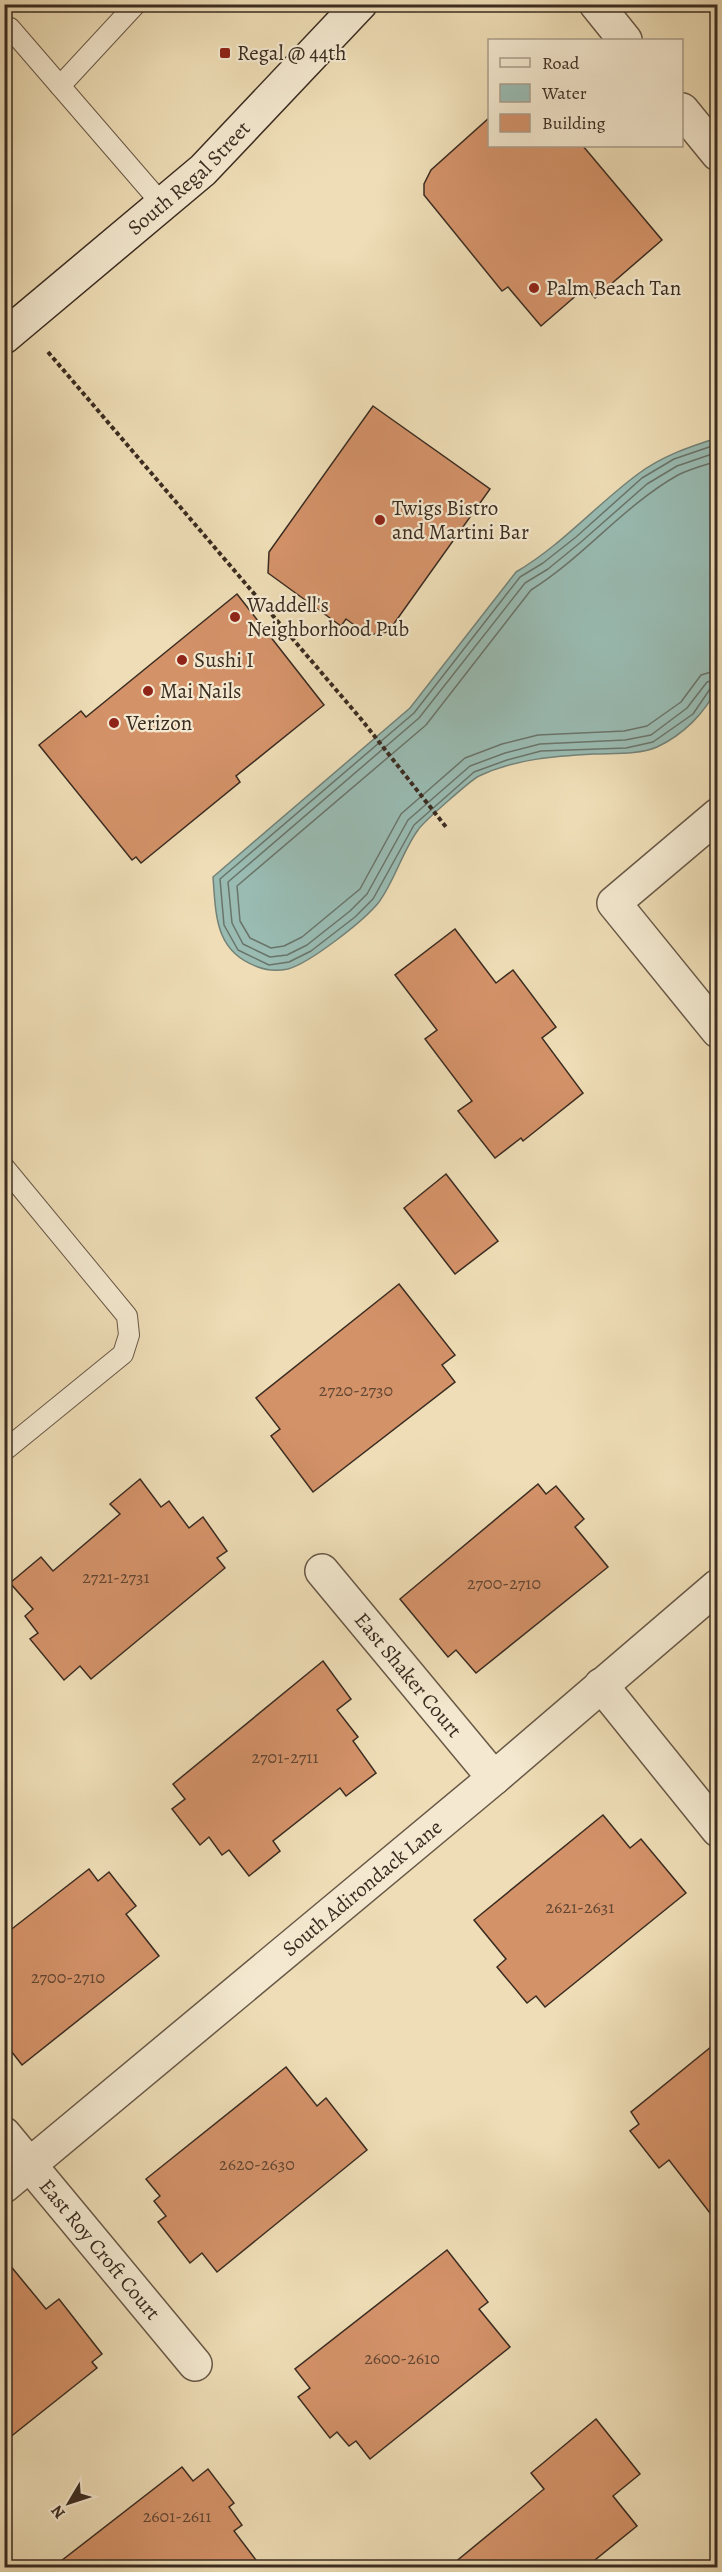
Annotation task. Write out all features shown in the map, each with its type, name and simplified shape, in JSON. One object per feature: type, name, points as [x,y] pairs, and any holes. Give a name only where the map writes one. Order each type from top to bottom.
[{"type":"street","name":"South Regal Street","points":[[13,329],[203,170],[360,4]]},
{"type":"street","points":[[596,4],[624,39]]},
{"type":"street","points":[[683,112],[717,154]]},
{"type":"street","points":[[717,815],[614,903],[717,1031]]},
{"type":"street","name":"East Shaker Court","points":[[322,1571],[494,1778]]},
{"type":"street","name":"South Adirondack Lane","points":[[4,2186],[494,1778],[717,1586]]},
{"type":"street","points":[[601,1686],[717,1830]]},
{"type":"street","name":"East Roy Croft Court","points":[[4,2134],[195,2364]]},
{"type":"lane","points":[[60,86],[136,4]]},
{"type":"lane","points":[[10,28],[162,204]]},
{"type":"lane","points":[[4,1167],[127,1317],[129,1335],[123,1354],[4,1451]]},
{"type":"path","points":[[13,329],[361,719],[446,827]]},
{"type":"water","points":[[717,438],[717,688],[706,706],[692,722],[667,742],[650,750],[535,759],[479,776],[418,830],[407,847],[390,885],[372,910],[323,950],[298,965],[276,970],[258,967],[233,952],[220,931],[213,877],[410,708],[516,572],[549,550],[647,468],[676,453]]},
{"type":"building","points":[[488,119],[488,147],[584,147],[662,240],[595,298],[586,287],[541,326],[508,287],[502,291],[424,195],[424,184],[431,170]]},
{"type":"building","name":"Twigs Bistro and Martini Bar","points":[[373,406],[490,489],[388,632],[368,635],[346,619],[341,626],[268,573],[269,552]]},
{"type":"building","points":[[237,594],[324,705],[236,776],[240,782],[141,863],[136,857],[132,860],[39,745],[81,711],[86,717]]},
{"type":"building","points":[[455,929],[496,983],[513,970],[556,1027],[542,1038],[583,1093],[523,1141],[521,1138],[495,1158],[458,1111],[472,1101],[425,1039],[437,1030],[395,975]]},
{"type":"building","points":[[446,1174],[498,1241],[455,1274],[404,1208]]},
{"type":"building","points":[[399,1284],[455,1355],[442,1365],[455,1382],[313,1492],[271,1436],[280,1429],[256,1398]]},
{"type":"building","points":[[140,1479],[161,1507],[169,1501],[189,1528],[203,1517],[227,1551],[217,1558],[225,1568],[91,1679],[80,1666],[64,1680],[30,1639],[38,1633],[25,1616],[33,1609],[10,1583],[41,1557],[53,1571],[120,1514],[110,1504]]},
{"type":"building","points":[[538,1484],[546,1494],[556,1486],[584,1519],[575,1527],[608,1567],[476,1673],[456,1650],[448,1657],[400,1599]]},
{"type":"building","points":[[323,1661],[351,1699],[337,1710],[358,1737],[353,1741],[376,1773],[346,1796],[340,1788],[273,1841],[280,1851],[249,1876],[229,1850],[222,1855],[209,1837],[200,1845],[172,1809],[185,1799],[173,1784]]},
{"type":"building","points":[[603,1815],[630,1848],[641,1839],[686,1893],[545,2007],[536,1996],[527,2003],[497,1967],[506,1959],[474,1920]]},
{"type":"building","points":[[89,1869],[98,1881],[109,1872],[136,1906],[126,1914],[159,1956],[22,2065],[4,2042],[4,1935]]},
{"type":"building","points":[[717,2042],[717,2222],[669,2160],[659,2168],[630,2131],[639,2124],[631,2112]]},
{"type":"building","points":[[286,2067],[317,2106],[326,2098],[367,2150],[217,2272],[202,2253],[190,2263],[158,2222],[166,2216],[154,2201],[160,2196],[146,2179]]},
{"type":"building","points":[[447,2250],[488,2302],[479,2309],[510,2347],[370,2459],[356,2441],[349,2446],[337,2432],[330,2438],[298,2397],[310,2388],[295,2369]]},
{"type":"building","points":[[4,2258],[46,2309],[59,2299],[102,2354],[92,2362],[97,2368],[4,2442]]},
{"type":"building","points":[[596,2419],[640,2474],[613,2496],[637,2526],[585,2568],[448,2568],[544,2489],[531,2473]]},
{"type":"building","points":[[182,2467],[193,2481],[208,2469],[234,2503],[229,2507],[242,2525],[234,2531],[262,2568],[52,2568]]},
{"type":"place","name":"Regal @ 44th","points":[[225,53]]},
{"type":"place","name":"Palm Beach Tan","points":[[534,288]]},
{"type":"place","name":"Twigs Bistro and Martini Bar","points":[[380,520]]},
{"type":"place","name":"Waddell's Neighborhood Pub","points":[[235,617]]},
{"type":"place","name":"Sushi I","points":[[182,660]]},
{"type":"place","name":"Mai Nails","points":[[148,691]]},
{"type":"place","name":"Verizon","points":[[114,723]]}]
